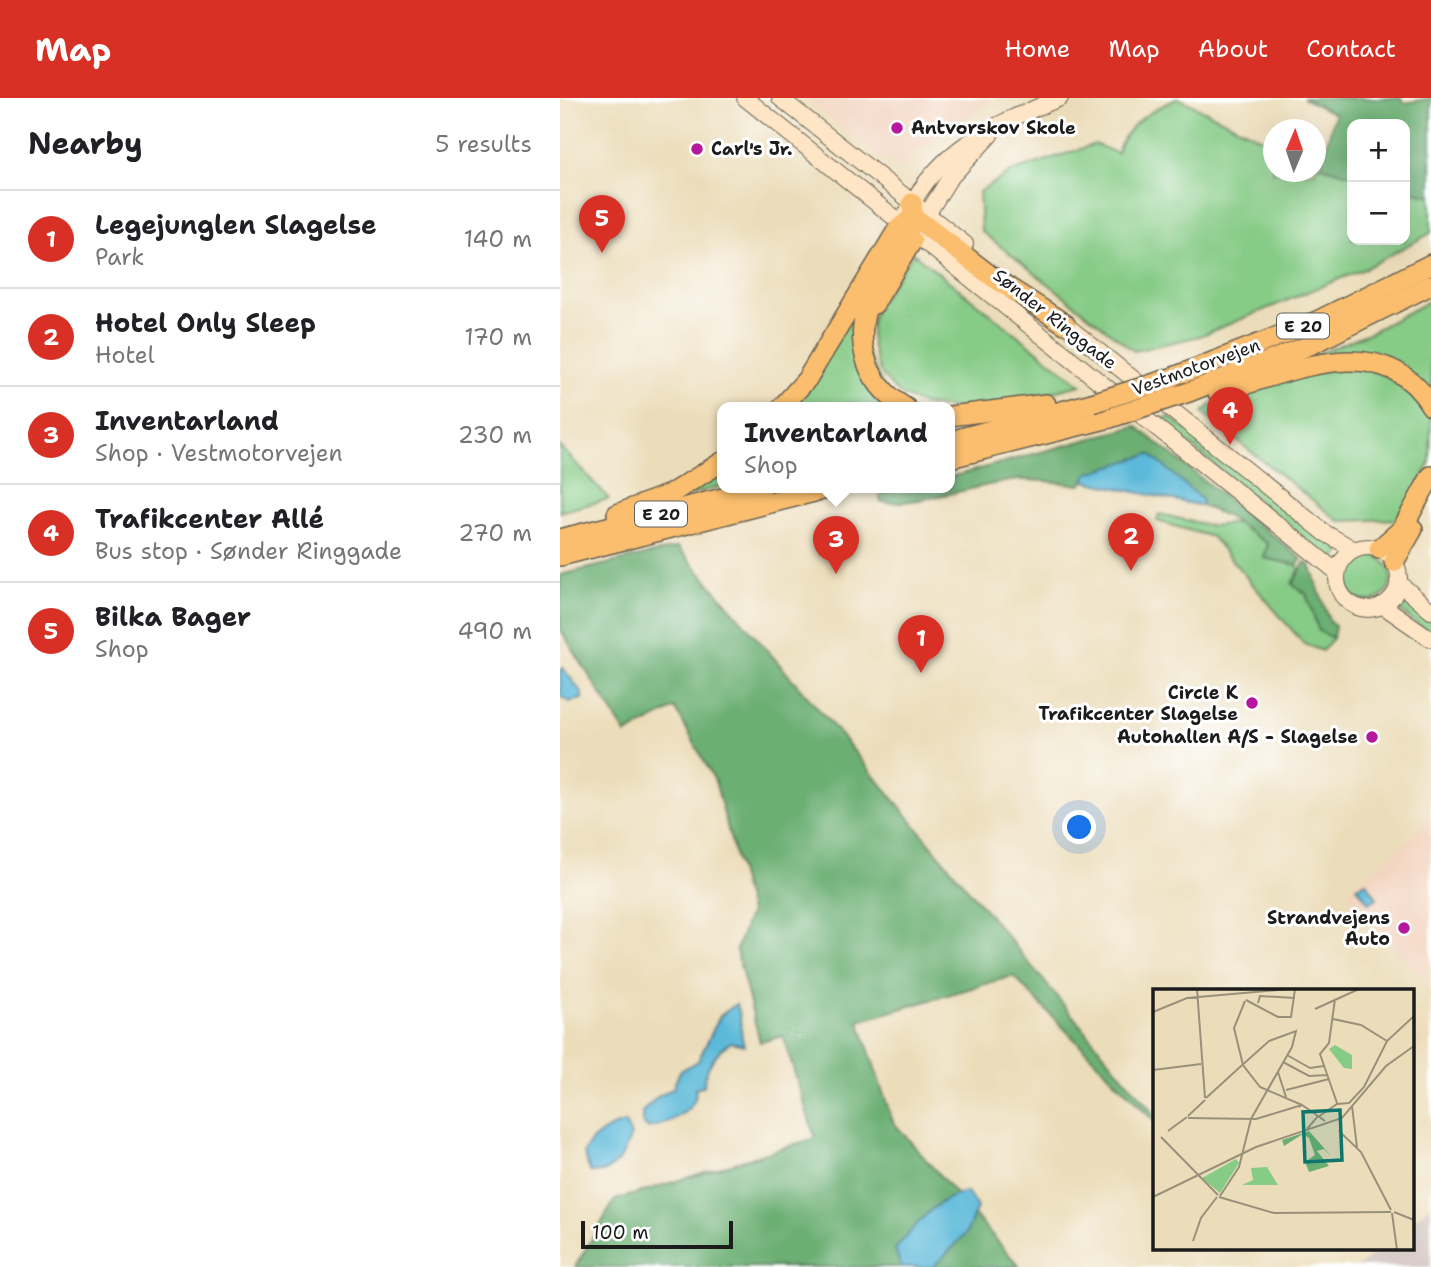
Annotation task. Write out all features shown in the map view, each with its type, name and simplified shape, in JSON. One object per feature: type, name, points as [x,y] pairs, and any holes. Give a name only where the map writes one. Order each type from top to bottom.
[{"type":"highway","points":[[914,220],[991,276],[1065,324]]},
{"type":"highway","points":[[897,402],[876,382],[867,363],[863,341],[866,307],[914,220]]},
{"type":"highway","points":[[786,402],[807,379],[914,220]]},
{"type":"highway","name":"Vestmotorvejen","points":[[955,440],[1167,379],[1317,321],[1431,264]]},
{"type":"highway","name":"Vestmotorvejen","points":[[955,457],[1193,395],[1310,345],[1431,285]]},
{"type":"highway","points":[[1193,395],[1318,365],[1354,360],[1394,369],[1418,387],[1431,406]]},
{"type":"highway","points":[[955,416],[1088,400]]},
{"type":"highway","points":[[560,537],[670,494],[717,465]]},
{"type":"highway","points":[[1387,556],[1431,476]]},
{"type":"highway","name":"E 20","points":[[560,537],[741,493]]},
{"type":"highway","name":"E 20","points":[[560,556],[810,493]]},
{"type":"highway","points":[[1387,556],[1431,501]]},
{"type":"street","name":"Sønder Ringgade","points":[[745,98],[914,220]]},
{"type":"street","name":"Sønder Ringgade","points":[[780,98],[914,220],[1338,572]]},
{"type":"street","points":[[914,220],[959,146],[991,128],[1060,98]]},
{"type":"street","points":[[914,220],[965,160],[1009,121]]},
{"type":"street","name":"Sønder Ringgade","points":[[1065,324],[1325,533],[1355,550]]},
{"type":"street","points":[[1398,582],[1393,596],[1382,605],[1366,609],[1352,604],[1341,594],[1338,572],[1344,559],[1355,550],[1387,556],[1398,582],[1431,611]]},
{"type":"street","points":[[1382,605],[1431,639]]},
{"type":"shaded area","name":"Antvorskov Skole","points":[[805,98],[989,98],[990,101],[911,155],[907,169],[880,158]]},
{"type":"shaded area","name":"Strandvejens Auto","points":[[1431,821],[1431,964],[1418,975],[1347,892]]},
{"type":"shaded area","points":[[1431,1205],[1431,1267],[1358,1267],[1378,1250],[1413,1250],[1413,1220]]},
{"type":"green space","points":[[1178,98],[1263,139],[1263,182],[1326,182],[1326,167],[1347,173],[1347,245],[1409,245],[1364,269],[1200,336],[1134,351],[981,231],[979,192],[1011,172],[1095,144],[1117,153],[1133,126]]},
{"type":"green space","points":[[1303,98],[1401,98],[1405,103],[1431,98],[1431,196],[1410,190],[1410,119],[1347,119],[1347,174],[1326,167],[1326,147],[1335,114]]},
{"type":"green space","points":[[1410,190],[1431,196],[1431,233],[1410,244]]},
{"type":"green space","points":[[913,253],[1081,385],[999,404],[968,407],[955,407],[955,402],[913,400],[891,386],[877,363],[871,324],[879,304]]},
{"type":"green space","points":[[866,295],[856,329],[891,402],[796,402]]},
{"type":"green space","points":[[1431,300],[1431,395],[1393,361],[1378,355],[1294,364],[1373,331]]},
{"type":"green space","points":[[1346,365],[1398,378],[1428,413],[1431,422],[1430,463],[1404,519],[1339,521],[1202,413],[1214,402],[1231,394]]},
{"type":"green space","points":[[1170,417],[1342,550],[1333,563],[1159,419]]},
{"type":"green space","points":[[1136,426],[1302,559],[1297,565],[1264,558],[1268,544],[1226,516],[1202,506],[1201,498],[1088,473],[1081,485],[1020,480],[955,492],[955,476]]},
{"type":"green space","points":[[560,446],[609,499],[560,512]]},
{"type":"green space","points":[[717,476],[717,487],[682,497]]},
{"type":"green space","points":[[951,493],[892,502],[880,501],[880,494]]},
{"type":"green space","points":[[1159,514],[1212,526],[1237,523],[1268,544],[1264,558],[1297,565],[1300,569],[1292,584],[1306,594],[1319,631],[1333,638],[1322,651],[1304,644],[1212,537],[1157,521]]},
{"type":"green space","points":[[678,547],[838,732],[1153,1113],[1153,1120],[1013,976],[859,1021],[893,1122],[1020,1267],[575,1267],[615,1200],[815,1138],[783,1036],[760,1042],[736,950],[750,912],[715,781],[675,708],[626,734],[560,629],[560,575]]},
{"type":"green space","points":[[1368,555],[1384,562],[1391,578],[1384,594],[1368,601],[1352,594],[1345,578],[1352,562]]},
{"type":"green space","points":[[1305,562],[1310,565],[1330,622],[1335,626],[1333,638],[1319,631],[1306,594],[1292,584]]},
{"type":"green space","points":[[1401,592],[1431,617],[1431,634],[1392,605]]},
{"type":"water","points":[[1150,454],[1201,499],[1202,506],[1084,481],[1088,473]]},
{"type":"water","points":[[563,668],[582,693],[582,699],[570,702],[561,697],[560,672]]},
{"type":"water","points":[[1366,882],[1377,898],[1369,903],[1357,887]]},
{"type":"water","points":[[736,1004],[744,1045],[731,1042],[716,1055],[706,1073],[704,1086],[695,1089],[693,1103],[687,1110],[672,1120],[647,1128],[642,1122],[642,1112],[657,1097],[673,1088],[680,1071],[698,1061],[720,1016]]},
{"type":"water","points":[[625,1123],[631,1135],[621,1157],[606,1171],[590,1172],[584,1153],[591,1142],[613,1127]]},
{"type":"water","points":[[967,1192],[977,1207],[966,1234],[933,1267],[901,1267],[895,1249],[936,1206],[955,1195]]},
{"type":"place","name":"Antvorskov Skole","points":[[897,128]]},
{"type":"place","name":"Carl's Jr.","points":[[697,149]]},
{"type":"place","name":"Bilka Bager","points":[[602,253]]},
{"type":"place","name":"Trafikcenter Allé","points":[[1230,445]]},
{"type":"place","name":"Hotel Only Sleep","points":[[1131,571]]},
{"type":"place","name":"Inventarland","points":[[836,574]]},
{"type":"place","name":"Legejunglen Slagelse","points":[[921,673]]},
{"type":"place","name":"Circle K Trafikcenter Slagelse","points":[[1252,703]]},
{"type":"place","name":"Autohallen A/S - Slagelse","points":[[1372,737]]},
{"type":"place","name":"Strandvejens Auto","points":[[1404,928]]}]
